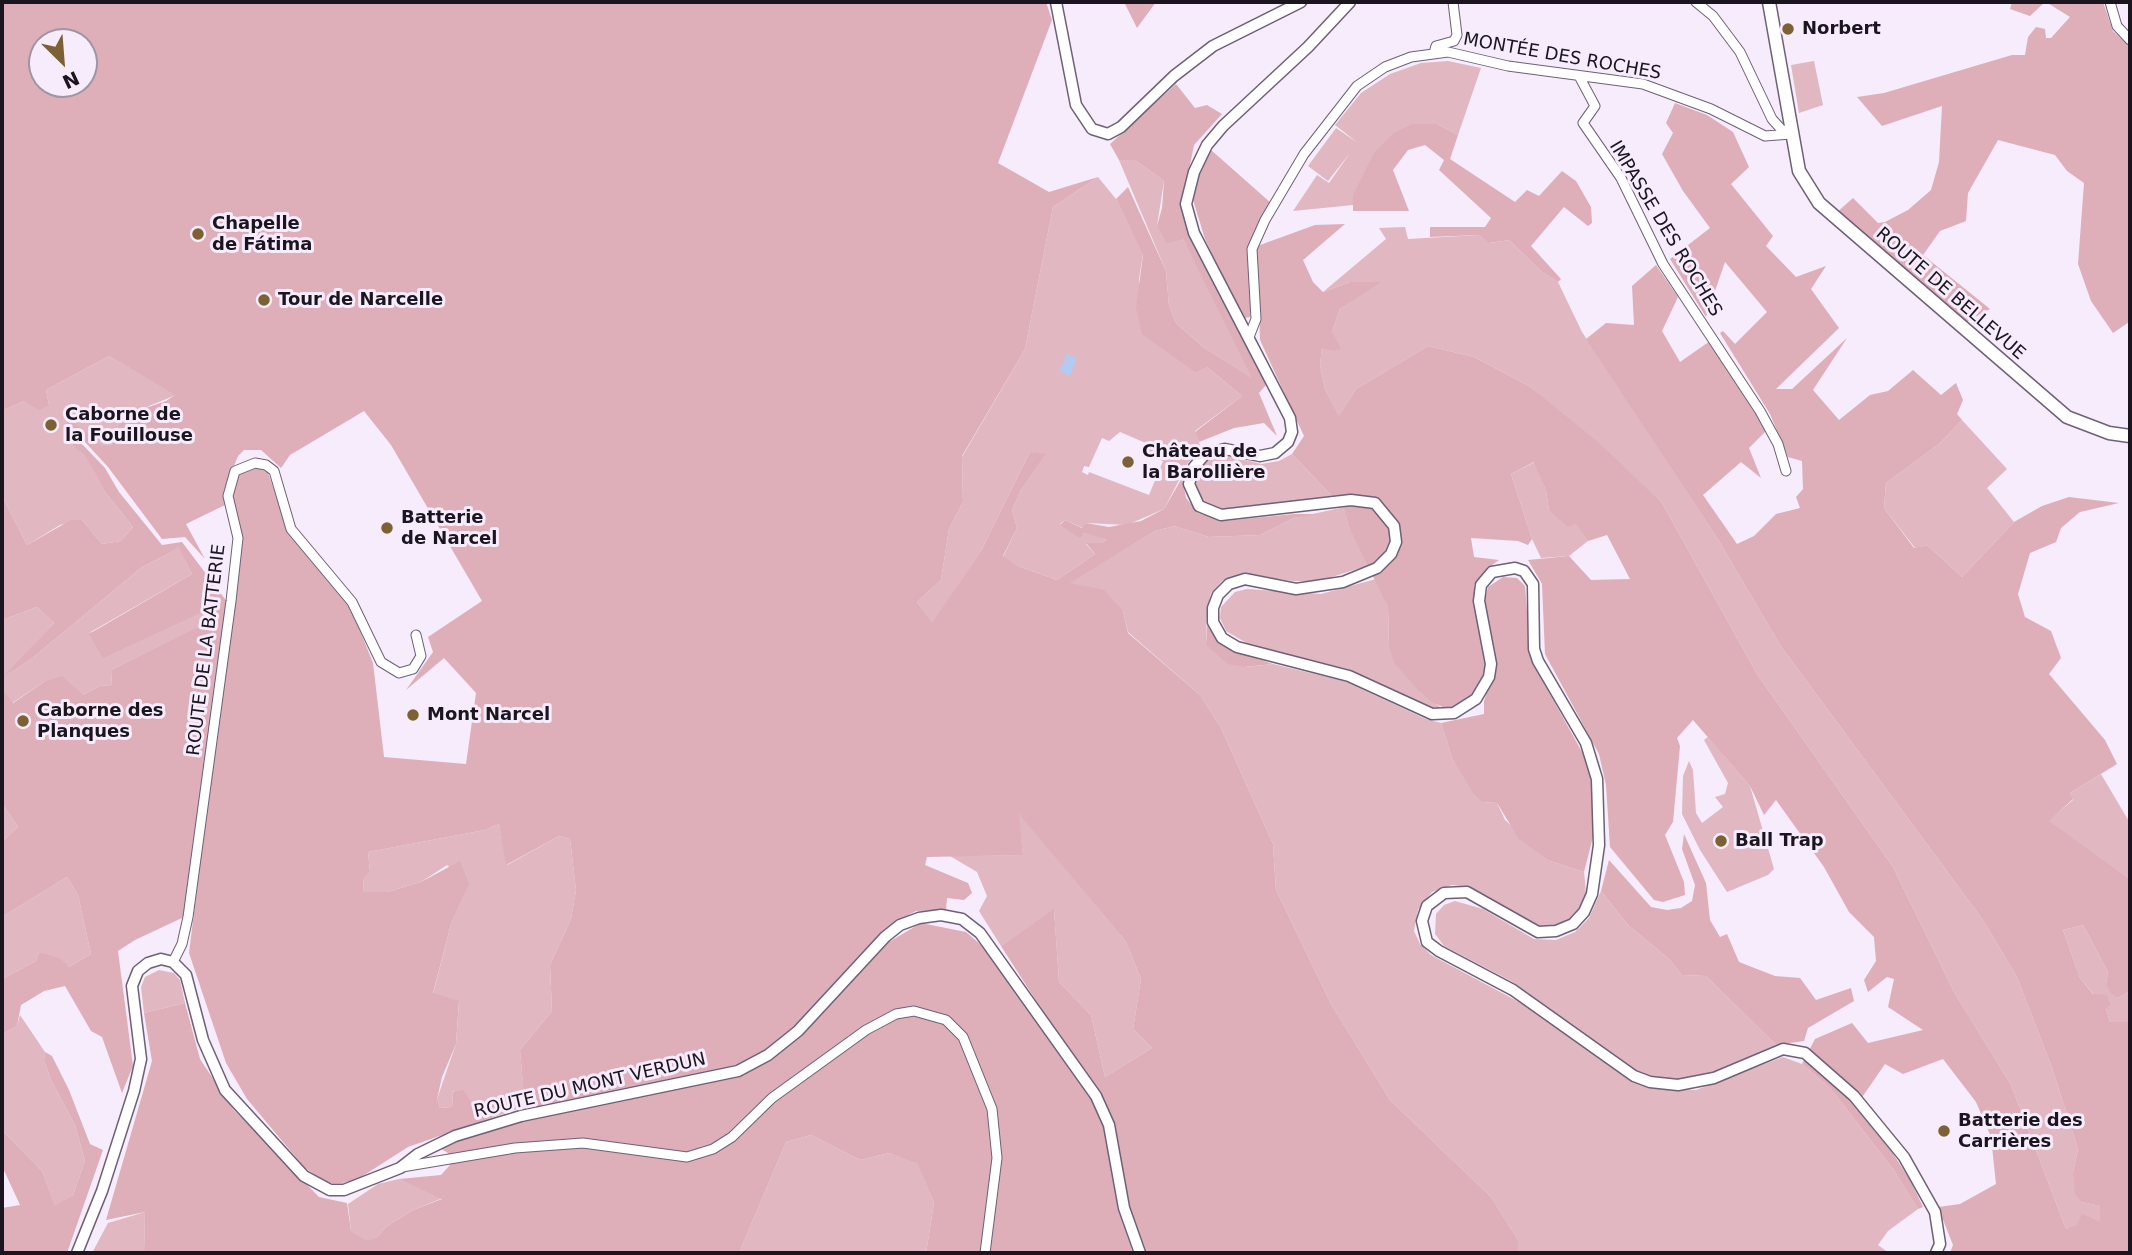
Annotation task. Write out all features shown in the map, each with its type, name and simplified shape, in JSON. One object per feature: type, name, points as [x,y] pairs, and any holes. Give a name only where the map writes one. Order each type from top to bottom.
[{"type":"main road","name":"ROUTE DE BELLEVUE","points":[[1769,2],[1799,172],[1826,211],[2067,417],[2109,433],[2130,436]]},
{"type":"street","points":[[1056,2],[1076,105],[1092,129],[1108,134],[1121,127],[1174,76],[1213,46],[1301,2]]},
{"type":"street","points":[[1350,2],[1308,47],[1223,126],[1207,145],[1194,172],[1186,204],[1194,233],[1290,418],[1292,432],[1288,442],[1275,453],[1260,456],[1225,449],[1205,454],[1194,467],[1189,484],[1199,506],[1210,512],[1231,516],[1351,500],[1375,503],[1394,526],[1396,542],[1391,554],[1377,568],[1343,582],[1296,589],[1245,579],[1229,584],[1218,595],[1213,608],[1213,622],[1222,638],[1245,649],[1349,676],[1432,714],[1454,713],[1476,699],[1489,677],[1491,664],[1479,601],[1481,586],[1492,572],[1515,568],[1524,571],[1533,584],[1534,649],[1593,761],[1599,795],[1597,864],[1592,894],[1584,912],[1573,924],[1556,931],[1538,932],[1521,925],[1487,901],[1467,892],[1444,893],[1427,906],[1422,921],[1427,942],[1513,990],[1634,1076],[1650,1082],[1678,1085],[1714,1078],[1783,1049],[1805,1053],[1854,1096],[1904,1157],[1934,1212],[1940,1244],[1936,1253]]},
{"type":"street","points":[[1434,53],[1436,46],[1454,41],[1457,35],[1453,2]]},
{"type":"street","points":[[1696,2],[1713,16],[1740,52],[1772,118],[1791,134]]},
{"type":"street","points":[[2110,2],[2122,34],[2130,40]]},
{"type":"street","name":"MONTÉE DES ROCHES","points":[[1250,337],[1256,319],[1252,249],[1304,154],[1357,86],[1385,67],[1434,53],[1448,52],[1508,66],[1643,84],[1711,109],[1765,136],[1791,134]]},
{"type":"street","name":"IMPASSE DES ROCHES","points":[[1579,76],[1595,106],[1583,123],[1621,178],[1663,264],[1760,411],[1778,444],[1786,471]]},
{"type":"street","name":"ROUTE DE LA BATTERIE","points":[[173,962],[182,944],[188,917],[232,588],[238,538],[228,496],[235,471],[241,466],[255,463],[266,465],[274,471],[292,529],[352,602],[381,662],[398,673],[413,669],[421,656],[416,635]]},
{"type":"street","name":"ROUTE DU MONT VERDUN","points":[[173,962],[186,975],[203,1040],[226,1090],[304,1176],[330,1190],[344,1190],[400,1168],[418,1154],[455,1136],[521,1116],[738,1071],[768,1055],[798,1031],[900,925],[919,918],[941,915],[962,919],[980,933],[1096,1096],[1109,1125],[1124,1208],[1140,1253]]},
{"type":"street","points":[[78,1253],[102,1191],[141,1059],[132,986],[138,971],[148,963],[161,959],[173,962]]},
{"type":"street","points":[[400,1168],[515,1147],[583,1143],[687,1157],[713,1149],[732,1137],[772,1098],[866,1030],[896,1014],[914,1011],[946,1020],[963,1037],[992,1109],[997,1158],[985,1253]]},
{"type":"shaded area","points":[[2,2],[1046,2],[1052,20],[998,163],[1049,192],[1098,177],[1053,207],[1025,349],[962,456],[963,502],[949,529],[941,580],[917,602],[932,623],[982,549],[1030,452],[1046,454],[1021,490],[1012,510],[1017,528],[1003,556],[1018,566],[1057,580],[1095,554],[1086,543],[1104,543],[1106,539],[1084,533],[1080,538],[1060,525],[1065,520],[1082,528],[1086,523],[1109,527],[1141,521],[1164,509],[1182,478],[1186,498],[1198,513],[1225,521],[1318,514],[1294,518],[1260,535],[1209,537],[1174,526],[1155,531],[1070,583],[1104,590],[1123,611],[1128,633],[1200,695],[1221,728],[1273,844],[1276,890],[1331,1004],[1390,1100],[1491,1197],[1518,1240],[1518,1253],[1147,1253],[1130,1207],[1114,1125],[1101,1093],[1051,1024],[1001,946],[1054,909],[1059,982],[1091,1015],[1105,1077],[1152,1048],[1133,1029],[1141,979],[1126,942],[1019,814],[1023,855],[927,857],[925,865],[968,883],[972,893],[964,900],[947,898],[946,910],[916,911],[897,921],[795,1029],[767,1053],[737,1068],[525,1110],[520,1050],[552,1011],[550,965],[571,919],[576,890],[570,839],[559,836],[506,865],[499,824],[485,830],[368,852],[370,872],[364,877],[363,892],[387,892],[421,882],[460,861],[469,884],[451,924],[433,993],[459,1001],[456,1044],[442,1077],[437,1099],[440,1108],[452,1107],[453,1092],[463,1090],[472,1104],[515,1096],[517,1109],[408,1147],[358,1179],[326,1183],[304,1167],[247,1099],[226,1063],[189,953],[240,538],[232,498],[233,484],[241,469],[258,467],[268,473],[290,535],[351,608],[373,663],[384,757],[466,764],[476,693],[444,658],[406,690],[433,652],[428,637],[482,601],[391,445],[364,411],[290,455],[281,468],[261,450],[244,450],[238,456],[229,478],[225,505],[186,524],[205,559],[185,537],[162,539],[108,467],[60,415],[71,420],[102,446],[111,445],[118,426],[128,414],[166,401],[175,395],[109,356],[46,390],[49,405],[39,410],[24,401],[2,411]]},
{"type":"shaded area","points":[[1124,2],[1156,2],[1137,28]]},
{"type":"shaded area","points":[[2012,2],[2045,2],[2030,16],[2010,9]]},
{"type":"shaded area","points":[[2046,2],[2103,2],[2113,31],[2130,47],[2130,316],[2129,322],[2113,333],[2091,301],[2078,264],[2084,183],[2067,171],[2055,155],[1998,140],[1968,193],[1966,221],[1940,231],[1923,255],[1990,309],[1964,323],[1835,214],[1853,198],[1878,223],[1885,222],[1908,210],[1931,190],[1939,162],[1942,106],[1882,126],[1857,97],[1884,93],[2012,55],[2025,55],[2028,37],[2036,27],[2045,29],[2046,38],[2051,38],[2070,17]]},
{"type":"shaded area","points":[[1448,61],[1481,68],[1458,135],[1437,124],[1353,195],[1353,205],[1293,211],[1317,175],[1329,183],[1350,153],[1328,181],[1308,166],[1336,128],[1358,143],[1335,125],[1361,93],[1390,74],[1421,63]]},
{"type":"shaded area","points":[[1814,61],[1823,105],[1799,113],[1791,65]]},
{"type":"shaded area","points":[[1176,84],[1195,108],[1207,105],[1222,114],[1194,145],[1183,200],[1266,385],[1259,393],[1277,436],[1264,423],[1234,428],[1199,442],[1195,432],[1242,396],[1207,367],[1195,372],[1142,334],[1136,308],[1143,255],[1116,199],[1128,187],[1166,271],[1169,306],[1176,323],[1203,347],[1252,378],[1183,239],[1167,243],[1157,226],[1162,208],[1164,181],[1135,160],[1119,160],[1110,144]]},
{"type":"shaded area","points":[[1675,103],[1707,115],[1733,132],[1749,167],[1731,184],[1773,236],[1766,246],[1796,277],[1826,266],[1811,289],[1839,328],[1776,389],[1792,389],[1847,338],[1813,390],[1839,420],[1870,395],[1888,391],[1913,370],[1941,395],[1956,383],[1963,400],[1957,414],[1962,420],[1939,444],[1886,483],[1884,508],[1914,548],[1927,545],[1962,577],[2014,522],[2042,506],[2069,497],[2119,503],[2080,512],[2061,528],[2056,542],[2030,553],[2018,594],[2025,617],[2051,631],[2061,658],[2049,674],[2105,740],[2117,764],[2070,793],[2073,799],[2049,821],[2130,879],[2130,991],[2118,998],[2111,993],[2106,984],[2108,972],[2083,925],[2063,930],[2080,978],[2093,994],[2106,995],[2111,1004],[2106,1009],[2110,1022],[2130,1022],[2130,1253],[1950,1253],[1953,1245],[1938,1207],[1960,1204],[1996,1184],[1991,1137],[1976,1102],[1943,1059],[1903,1074],[1885,1064],[1856,1106],[1879,1132],[1910,1180],[1923,1207],[1918,1209],[1893,1169],[1831,1089],[1802,1064],[1815,1039],[1852,1023],[1868,1043],[1923,1030],[1888,1007],[1894,979],[1887,977],[1868,992],[1864,980],[1876,961],[1874,937],[1849,912],[1824,867],[1776,800],[1764,815],[1750,786],[1693,720],[1677,738],[1680,746],[1673,822],[1665,835],[1684,882],[1685,895],[1663,902],[1654,900],[1610,847],[1606,785],[1599,754],[1545,654],[1542,584],[1528,560],[1569,556],[1591,580],[1630,579],[1607,535],[1588,541],[1576,524],[1568,527],[1549,510],[1546,491],[1534,462],[1511,474],[1532,539],[1528,545],[1518,541],[1471,538],[1474,557],[1499,560],[1487,569],[1474,585],[1474,601],[1488,664],[1481,686],[1461,706],[1448,709],[1433,703],[1422,694],[1395,664],[1389,647],[1388,607],[1348,525],[1342,495],[1332,496],[1292,454],[1304,436],[1260,340],[1259,310],[1250,306],[1250,317],[1245,318],[1236,305],[1205,239],[1190,190],[1200,165],[1211,150],[1271,203],[1249,249],[1315,225],[1345,224],[1303,260],[1313,282],[1323,292],[1350,282],[1381,282],[1340,309],[1332,332],[1341,349],[1333,351],[1322,348],[1320,365],[1325,389],[1339,417],[1356,389],[1428,346],[1474,357],[1529,386],[1599,443],[1662,503],[1757,674],[1893,867],[1954,992],[2011,1085],[2066,1229],[2077,1225],[2082,1214],[2100,1222],[2100,1206],[2082,1202],[2075,1194],[2073,1172],[2078,1149],[2051,1065],[2017,977],[1983,920],[1780,645],[1719,541],[1586,339],[1606,323],[1634,325],[1632,286],[1656,265],[1678,297],[1662,331],[1680,362],[1710,341],[1767,430],[1749,448],[1761,478],[1741,462],[1703,495],[1737,544],[1754,536],[1776,514],[1800,508],[1796,497],[1803,489],[1802,461],[1788,457],[1770,414],[1720,333],[1723,331],[1735,344],[1767,312],[1725,262],[1706,317],[1670,259],[1710,228],[1683,191],[1662,154],[1673,133],[1666,123]]},
{"type":"shaded area","points":[[1412,124],[1437,124],[1458,135],[1450,159],[1515,202],[1527,190],[1539,196],[1562,171],[1576,181],[1591,207],[1592,223],[1588,226],[1564,207],[1531,246],[1561,279],[1558,282],[1542,272],[1509,240],[1489,243],[1479,235],[1430,237],[1430,227],[1485,227],[1491,218],[1439,170],[1444,160],[1425,145],[1408,150],[1393,170],[1409,211],[1353,211],[1353,195],[1374,153],[1393,134]]},
{"type":"shaded area","points":[[1119,160],[1135,160],[1164,181],[1157,226],[1183,239],[1245,358],[1253,379],[1203,347],[1176,323],[1169,306],[1166,271]]},
{"type":"shaded area","points":[[1098,177],[1116,199],[1143,254],[1139,279],[1142,333],[1164,349],[1207,367],[1242,396],[1195,431],[1201,448],[1188,463],[1164,509],[1127,525],[1086,523],[1083,528],[1065,520],[1060,524],[1080,537],[1084,533],[1106,538],[1105,543],[1086,544],[1095,554],[1057,580],[1018,566],[1003,557],[1017,528],[1012,510],[1021,490],[1045,455],[1030,452],[982,549],[932,624],[917,602],[941,580],[949,529],[963,502],[962,457],[1025,349],[1053,207]],"holes":[[[1120,432],[1148,444],[1147,448],[1153,457],[1163,461],[1149,495],[1089,472],[1088,475],[1082,472],[1084,466],[1089,467],[1102,438],[1109,441]]]},
{"type":"shaded area","points":[[1405,227],[1408,239],[1479,235],[1490,243],[1509,240],[1542,272],[1558,282],[1582,332],[1719,541],[1780,645],[1983,920],[2017,977],[2051,1065],[2078,1149],[2073,1172],[2082,1202],[2101,1206],[2100,1223],[2066,1229],[2011,1085],[1954,992],[1893,867],[1757,674],[1662,503],[1529,386],[1474,357],[1428,346],[1356,389],[1339,418],[1325,389],[1320,365],[1322,347],[1333,351],[1332,332],[1340,309],[1379,282],[1350,282],[1323,292],[1386,239],[1379,228]]},
{"type":"shaded area","points":[[109,356],[176,395],[149,406],[118,426],[111,445],[102,447],[61,416],[77,433],[72,439],[73,447],[85,454],[105,492],[133,527],[121,541],[102,544],[82,520],[60,525],[27,545],[2,496],[2,411],[24,401],[49,405],[46,390]]},
{"type":"shaded area","points":[[1962,420],[2007,469],[1987,488],[2014,522],[1962,577],[1927,545],[1915,548],[1884,508],[1886,483],[1939,444]]},
{"type":"shaded area","points":[[72,439],[83,445],[105,468],[119,492],[162,545],[182,542],[228,603],[184,917],[118,951],[133,1066],[122,1093],[102,1037],[91,1031],[65,986],[44,991],[21,1005],[17,1026],[2,1034],[2,979],[36,961],[39,952],[61,959],[69,967],[91,954],[78,895],[67,877],[2,917],[2,842],[18,827],[2,803],[2,689],[13,703],[44,682],[62,676],[83,695],[100,686],[112,685],[111,670],[210,621],[208,600],[202,612],[103,658],[89,634],[192,574],[178,546],[142,567],[30,660],[3,677],[54,623],[37,607],[2,620],[2,496],[27,545],[71,520],[82,520],[102,544],[121,541],[133,527],[105,492],[85,455],[73,447]]},
{"type":"shaded area","points":[[1222,454],[1261,464],[1279,461],[1292,454],[1332,496],[1241,511],[1214,509],[1204,504],[1195,489],[1195,481],[1201,464]]},
{"type":"shaded area","points":[[1535,462],[1546,491],[1549,510],[1576,523],[1588,541],[1569,556],[1541,558],[1532,539],[1511,474]]},
{"type":"shaded area","points":[[1345,507],[1348,525],[1370,565],[1319,581],[1293,581],[1240,574],[1222,581],[1211,593],[1207,608],[1206,645],[1246,667],[1273,664],[1344,681],[1426,719],[1441,723],[1452,758],[1482,802],[1497,803],[1505,820],[1550,861],[1584,872],[1586,893],[1580,908],[1571,919],[1553,926],[1541,926],[1527,921],[1469,887],[1452,885],[1432,892],[1418,910],[1414,931],[1420,944],[1431,955],[1534,1010],[1630,1078],[1651,1088],[1696,1090],[1783,1057],[1802,1064],[1831,1089],[1893,1169],[1918,1209],[1888,1231],[1878,1245],[1889,1253],[1518,1253],[1518,1240],[1491,1197],[1390,1100],[1331,1004],[1276,890],[1273,844],[1221,728],[1200,695],[1128,632],[1123,611],[1069,583],[1155,531],[1174,526],[1209,537],[1260,535],[1294,518]]},
{"type":"shaded area","points":[[178,545],[192,574],[89,633],[208,598],[211,621],[111,670],[112,685],[100,686],[83,695],[44,682],[12,703],[2,689],[2,620],[37,607],[54,623],[6,675],[30,660],[142,567],[170,553]]},
{"type":"shaded area","points":[[1503,577],[1517,578],[1525,586],[1531,660],[1587,761],[1593,793],[1594,833],[1584,872],[1550,861],[1519,839],[1497,803],[1482,802],[1474,794],[1452,758],[1441,723],[1484,714],[1484,701],[1496,665],[1485,601],[1488,587]]},
{"type":"shaded area","points":[[1376,579],[1388,607],[1389,647],[1422,694],[1443,709],[1429,708],[1348,669],[1250,645],[1226,631],[1220,618],[1221,607],[1235,592],[1247,589],[1321,594]]},
{"type":"shaded area","points":[[1207,625],[1218,641],[1235,651],[1273,664],[1245,667],[1228,664],[1206,645]]},
{"type":"shaded area","points":[[1708,737],[1750,786],[1774,869],[1768,875],[1727,892],[1700,850],[1682,814],[1683,776],[1689,761],[1693,770],[1696,813],[1702,823],[1723,807],[1715,797],[1725,794],[1728,783],[1704,740]]},
{"type":"shaded area","points":[[2101,774],[2130,823],[2130,879],[2048,821],[2073,800],[2070,793]]},
{"type":"shaded area","points":[[2,803],[18,827],[2,842]]},
{"type":"shaded area","points":[[1018,812],[1126,942],[1141,979],[1133,1029],[1152,1048],[1105,1077],[1091,1015],[1059,982],[1054,910],[1001,946],[979,911],[987,896],[977,872],[950,856],[1023,855]]},
{"type":"shaded area","points":[[499,824],[507,865],[559,836],[570,839],[576,890],[571,919],[550,965],[552,1011],[520,1050],[524,1096],[472,1104],[453,1091],[452,1107],[440,1108],[437,1099],[456,1044],[459,1002],[433,994],[451,924],[468,885],[447,865],[421,882],[387,892],[363,892],[364,876],[370,872],[368,852],[485,830]]},
{"type":"shaded area","points":[[1684,834],[1706,883],[1710,920],[1720,937],[1727,934],[1739,962],[1775,976],[1800,978],[1816,1000],[1851,988],[1854,1001],[1808,1028],[1804,1041],[1776,1045],[1706,976],[1682,975],[1669,959],[1628,925],[1601,891],[1609,860],[1651,907],[1667,910],[1681,908],[1692,901],[1695,885],[1682,849]]},
{"type":"shaded area","points":[[67,877],[78,895],[91,954],[69,967],[39,952],[36,961],[2,979],[2,917]]},
{"type":"shaded area","points":[[1601,891],[1628,925],[1669,959],[1682,975],[1706,976],[1776,1045],[1713,1075],[1674,1080],[1652,1078],[1635,1071],[1511,981],[1444,946],[1435,934],[1436,914],[1444,905],[1455,901],[1483,909],[1534,939],[1556,940],[1575,932],[1589,918]]},
{"type":"shaded area","points":[[921,923],[966,932],[988,951],[1091,1099],[1104,1129],[1118,1210],[1133,1253],[926,1253],[934,1203],[917,1163],[889,1153],[860,1160],[811,1135],[786,1142],[739,1253],[144,1253],[145,1212],[106,1220],[152,1061],[144,1013],[185,1003],[200,1059],[233,1109],[319,1197],[347,1203],[351,1231],[367,1241],[377,1237],[386,1227],[413,1210],[442,1199],[399,1179],[441,1175],[450,1165],[448,1153],[438,1147],[526,1120],[739,1073],[800,1034],[889,942]]},
{"type":"shaded area","points":[[2083,925],[2108,972],[2106,984],[2118,998],[2130,991],[2130,1022],[2110,1022],[2106,1009],[2080,978],[2063,930]]},
{"type":"shaded area","points":[[159,970],[174,973],[180,980],[185,1003],[144,1013],[141,987],[145,977]]},
{"type":"shaded area","points":[[20,1015],[45,1052],[44,1060],[51,1080],[75,1125],[85,1161],[73,1195],[55,1207],[42,1171],[2,1130],[2,1034],[17,1026]]},
{"type":"shaded area","points":[[45,1052],[52,1056],[69,1090],[90,1144],[103,1150],[67,1253],[2,1253],[2,1208],[20,1205],[2,1166],[2,1130],[42,1171],[55,1206],[73,1195],[85,1161],[75,1125],[51,1080],[44,1060]]},
{"type":"shaded area","points":[[811,1135],[860,1160],[889,1153],[917,1162],[934,1203],[926,1253],[739,1253],[786,1142]]},
{"type":"shaded area","points":[[399,1179],[443,1198],[413,1210],[367,1242],[351,1231],[348,1204],[378,1184]]},
{"type":"shaded area","points":[[145,1212],[144,1253],[92,1253],[108,1223]]},
{"type":"water","points":[[1067,354],[1077,358],[1070,376],[1059,371]]},
{"type":"place","name":"Norbert","points":[[1788,29]]},
{"type":"place","name":"Chapelle de Fátima","points":[[198,234]]},
{"type":"place","name":"Tour de Narcelle","points":[[264,300]]},
{"type":"place","name":"Caborne de la Fouillouse","points":[[51,425]]},
{"type":"place","name":"Château de la Barollière","points":[[1128,462]]},
{"type":"place","name":"Batterie de Narcel","points":[[387,528]]},
{"type":"place","name":"Mont Narcel","points":[[413,715]]},
{"type":"place","name":"Caborne des Planques","points":[[23,721]]},
{"type":"place","name":"Ball Trap","points":[[1721,841]]},
{"type":"place","name":"Batterie des Carrières","points":[[1944,1131]]}]
